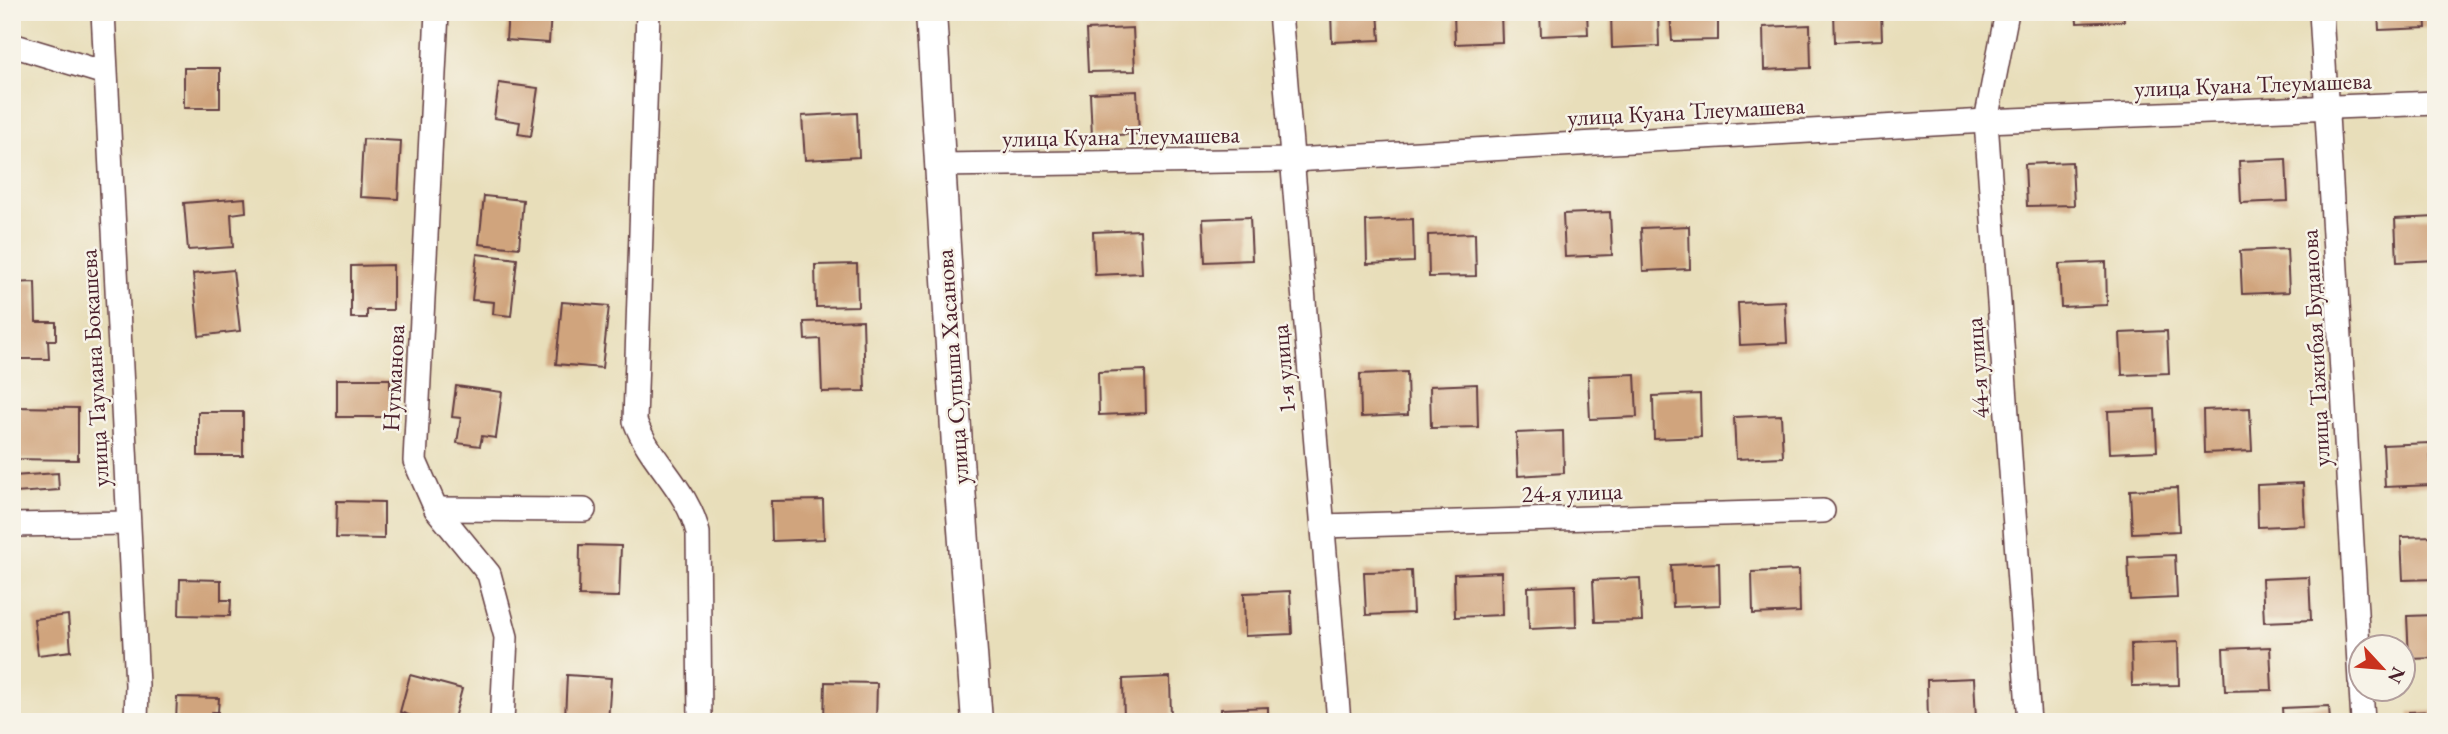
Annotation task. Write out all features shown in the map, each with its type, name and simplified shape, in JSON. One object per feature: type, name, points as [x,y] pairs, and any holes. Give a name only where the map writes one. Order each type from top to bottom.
[{"type":"street","name":"улица Таумана Бокашева","points":[[103,12],[137,685],[136,722]]},
{"type":"street","name":"Нугманова","points":[[437,12],[415,461],[436,509],[489,573],[506,637],[502,722]]},
{"type":"street","points":[[648,12],[635,421],[642,440],[685,500],[694,516],[698,533],[700,722]]},
{"type":"street","name":"улица Супыша Хасанова","points":[[930,12],[977,722]]},
{"type":"street","name":"1-я улица","points":[[1280,12],[1339,722]]},
{"type":"street","name":"44-я улица","points":[[2007,12],[1986,121],[2028,722]]},
{"type":"street","name":"улица Тажибая Буданова","points":[[2321,12],[2358,632]]},
{"type":"street","points":[[12,46],[105,73]]},
{"type":"street","name":"улица Куана Тлеумашева","points":[[939,165],[1293,160],[1986,121],[2436,103]]},
{"type":"street","points":[[436,509],[584,510]]},
{"type":"street","name":"24-я улица","points":[[1323,526],[1823,511]]},
{"type":"street","points":[[12,525],[128,523]]},
{"type":"street","points":[[2362,702],[2363,722]]},
{"type":"building","points":[[508,12],[551,12],[549,43],[506,40]]},
{"type":"building","points":[[1331,12],[1378,12],[1380,40],[1332,42]]},
{"type":"building","points":[[1454,12],[1501,12],[1502,42],[1455,44]]},
{"type":"building","points":[[1540,12],[1587,12],[1588,34],[1541,36]]},
{"type":"building","points":[[1611,12],[1658,12],[1659,46],[1612,48]]},
{"type":"building","points":[[1670,12],[1718,12],[1718,40],[1672,41]]},
{"type":"building","points":[[1834,12],[1881,12],[1882,40],[1835,42]]},
{"type":"building","points":[[2076,12],[2123,12],[2124,21],[2077,23]]},
{"type":"building","points":[[2378,12],[2425,12],[2426,28],[2379,30]]},
{"type":"building","points":[[1810,25],[1811,68],[1764,70],[1763,27]]},
{"type":"building","points":[[1133,28],[1135,71],[1088,72],[1086,30]]},
{"type":"building","points":[[184,68],[220,68],[220,108],[184,108]]},
{"type":"building","points":[[499,83],[538,88],[531,136],[518,134],[520,122],[494,118]]},
{"type":"building","points":[[1137,91],[1139,134],[1092,136],[1090,93]]},
{"type":"building","points":[[857,113],[859,157],[805,160],[802,116]]},
{"type":"building","points":[[363,139],[401,141],[398,199],[360,197]]},
{"type":"building","points":[[2286,159],[2288,201],[2241,203],[2239,161]]},
{"type":"building","points":[[2072,162],[2074,205],[2027,206],[2025,164]]},
{"type":"building","points":[[484,196],[523,200],[519,248],[479,244]]},
{"type":"building","points":[[245,198],[246,212],[231,214],[233,247],[188,250],[184,203]]},
{"type":"building","points":[[1610,212],[1612,255],[1565,257],[1563,214]]},
{"type":"building","points":[[1250,217],[1252,260],[1205,262],[1203,219]]},
{"type":"building","points":[[2436,217],[2436,260],[2397,262],[2395,219]]},
{"type":"building","points":[[1413,219],[1414,262],[1367,264],[1366,221]]},
{"type":"building","points":[[1689,226],[1690,269],[1643,271],[1641,228]]},
{"type":"building","points":[[1140,230],[1142,273],[1095,275],[1093,232]]},
{"type":"building","points":[[1475,233],[1476,276],[1429,277],[1428,235]]},
{"type":"building","points":[[2287,249],[2289,292],[2242,294],[2240,251]]},
{"type":"building","points":[[477,254],[517,259],[511,316],[493,314],[494,302],[472,300]]},
{"type":"building","points":[[2106,262],[2107,305],[2061,307],[2059,264]]},
{"type":"building","points":[[857,264],[858,306],[816,307],[815,265]]},
{"type":"building","points":[[393,265],[393,310],[367,310],[367,318],[351,318],[351,266]]},
{"type":"building","points":[[233,270],[240,331],[199,336],[193,274]]},
{"type":"building","points":[[35,282],[36,322],[56,322],[56,340],[48,340],[49,359],[12,359],[12,283]]},
{"type":"building","points":[[1785,301],[1787,343],[1740,345],[1738,303]]},
{"type":"building","points":[[562,302],[609,306],[602,368],[556,364]]},
{"type":"building","points":[[863,320],[865,391],[822,392],[820,339],[805,340],[804,322]]},
{"type":"building","points":[[2167,331],[2169,373],[2122,375],[2120,333]]},
{"type":"building","points":[[1145,370],[1146,413],[1099,415],[1098,372]]},
{"type":"building","points":[[1407,372],[1408,415],[1361,417],[1360,374]]},
{"type":"building","points":[[1635,374],[1637,417],[1590,419],[1588,376]]},
{"type":"building","points":[[337,379],[390,379],[390,417],[337,417]]},
{"type":"building","points":[[1477,384],[1478,427],[1431,428],[1430,386]]},
{"type":"building","points":[[456,386],[502,392],[496,438],[482,436],[480,446],[457,443],[461,418],[452,417]]},
{"type":"building","points":[[1700,394],[1701,437],[1654,439],[1653,396]]},
{"type":"building","points":[[12,407],[78,408],[78,460],[13,459]]},
{"type":"building","points":[[2250,408],[2252,451],[2204,453],[2203,410]]},
{"type":"building","points":[[2155,409],[2157,451],[2110,453],[2108,411]]},
{"type":"building","points":[[198,412],[243,412],[243,456],[198,456]]},
{"type":"building","points":[[1781,415],[1783,457],[1736,459],[1734,417]]},
{"type":"building","points":[[1563,431],[1564,473],[1518,476],[1516,433]]},
{"type":"building","points":[[2430,443],[2432,485],[2385,487],[2383,445]]},
{"type":"building","points":[[58,473],[59,490],[15,493],[13,476]]},
{"type":"building","points":[[2303,483],[2305,525],[2258,527],[2257,485]]},
{"type":"building","points":[[2177,488],[2179,531],[2132,533],[2130,490]]},
{"type":"building","points":[[823,500],[824,539],[772,541],[771,501]]},
{"type":"building","points":[[337,501],[384,502],[384,539],[336,538]]},
{"type":"building","points":[[2436,536],[2436,579],[2403,580],[2401,537]]},
{"type":"building","points":[[580,545],[621,546],[619,597],[579,596]]},
{"type":"building","points":[[2175,555],[2177,598],[2130,600],[2128,557]]},
{"type":"building","points":[[1719,563],[1720,605],[1673,607],[1671,565]]},
{"type":"building","points":[[1799,570],[1800,612],[1753,614],[1752,572]]},
{"type":"building","points":[[1411,571],[1413,613],[1366,615],[1364,572]]},
{"type":"building","points":[[1501,572],[1502,615],[1455,617],[1454,574]]},
{"type":"building","points":[[2309,577],[2311,620],[2264,622],[2262,579]]},
{"type":"building","points":[[1640,578],[1642,621],[1595,622],[1593,580]]},
{"type":"building","points":[[180,579],[221,580],[221,600],[231,600],[230,616],[179,615]]},
{"type":"building","points":[[1575,585],[1576,627],[1529,629],[1528,587]]},
{"type":"building","points":[[1290,591],[1292,634],[1245,636],[1244,593]]},
{"type":"building","points":[[68,615],[71,651],[38,655],[34,619]]},
{"type":"building","points":[[2436,615],[2436,658],[2416,659],[2416,632],[2408,632],[2407,616]]},
{"type":"building","points":[[2178,642],[2179,685],[2132,686],[2131,644]]},
{"type":"building","points":[[2270,647],[2272,690],[2225,691],[2223,649]]},
{"type":"building","points":[[410,675],[462,689],[453,722],[429,722],[400,712]]},
{"type":"building","points":[[567,675],[611,678],[608,722],[565,718]]},
{"type":"building","points":[[1170,677],[1171,719],[1124,721],[1123,679]]},
{"type":"building","points":[[1974,678],[1976,720],[1928,722],[1927,680]]},
{"type":"building","points":[[825,682],[877,683],[876,722],[824,722]]},
{"type":"building","points":[[177,697],[219,698],[218,712],[212,712],[211,722],[176,722]]},
{"type":"building","points":[[2329,706],[2330,722],[2283,722],[2282,708]]},
{"type":"building","points":[[1268,707],[1268,722],[1221,722],[1221,709]]},
{"type":"building","points":[[2436,711],[2436,722],[2409,722],[2409,712]]}]
